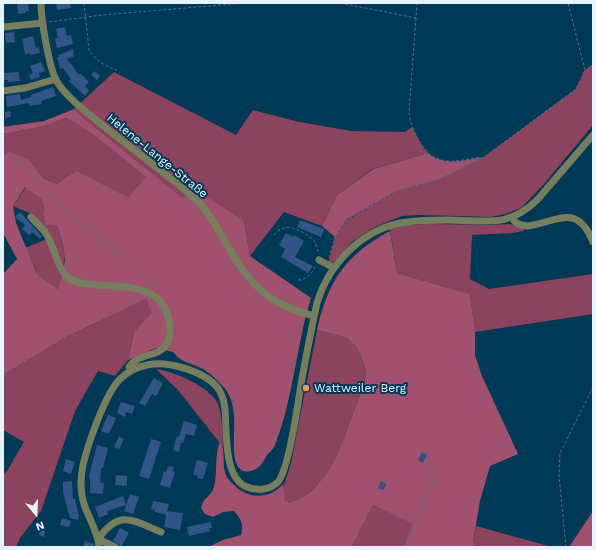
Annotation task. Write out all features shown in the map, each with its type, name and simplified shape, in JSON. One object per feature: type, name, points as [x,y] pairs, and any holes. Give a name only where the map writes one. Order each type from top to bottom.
[{"type":"street","name":"Helene-Lange-Straße","points":[[41,3],[43,23],[56,79],[59,85],[81,108],[200,203],[213,221],[238,263],[256,286],[279,303],[314,316]]},
{"type":"street","points":[[3,27],[43,23]]},
{"type":"street","points":[[3,91],[25,88],[56,79]]},
{"type":"street","points":[[99,547],[98,539],[82,494],[81,484],[83,466],[93,433],[112,390],[120,380],[131,371],[147,364],[163,364],[200,374],[217,387],[221,394],[225,409],[231,471],[238,482],[243,486],[256,490],[274,485],[281,477],[285,464],[314,316],[320,294],[331,266],[360,241],[378,230],[390,226],[407,222],[447,220],[495,222],[512,217],[530,207],[538,199],[593,136]]},
{"type":"street","points":[[31,217],[45,232],[64,274],[70,279],[89,284],[132,288],[145,291],[152,294],[167,312],[170,326],[169,341],[160,351],[131,364],[129,367],[131,371]]},
{"type":"street","points":[[512,217],[516,223],[521,226],[561,218],[573,218],[583,223],[593,242]]},
{"type":"street","points":[[319,260],[331,266]]},
{"type":"street","points":[[98,539],[109,526],[122,519],[133,520],[161,532]]},
{"type":"street","points":[[98,539],[115,547]]},
{"type":"path","points":[[84,3],[89,50],[92,55],[102,63],[117,70]]},
{"type":"path","points":[[43,23],[85,17],[245,3]]},
{"type":"path","points":[[340,3],[416,18]]},
{"type":"path","points":[[417,3],[409,111],[409,118],[415,134],[422,146],[434,158],[447,161],[460,161],[484,157]]},
{"type":"path","points":[[331,266],[335,237],[346,220],[396,191],[440,179],[484,157],[576,89],[585,70],[568,3]]},
{"type":"path","points":[[3,147],[50,191],[68,214],[99,236],[148,281],[152,294]]},
{"type":"path","points":[[274,235],[283,228],[291,227],[307,235],[314,240],[317,245],[319,260],[309,277],[304,280],[298,280]]},
{"type":"path","points":[[566,547],[559,476],[560,454],[593,387]]},
{"type":"path","points":[[404,547],[433,484],[431,460]]},
{"type":"shaded area","points":[[593,64],[593,125],[544,184],[521,208],[491,217],[420,215],[402,216],[377,226],[365,233],[353,241],[330,266],[328,265],[335,237],[346,221],[396,191],[440,179],[484,157],[576,89],[585,70]]},
{"type":"shaded area","points":[[114,72],[236,135],[253,110],[295,121],[351,131],[405,132],[412,127],[422,146],[428,153],[372,169],[337,195],[322,226],[284,212],[250,256],[244,221],[183,198],[74,109]]},
{"type":"shaded area","points":[[74,109],[183,198],[193,191],[210,199],[244,221],[250,256],[311,298],[303,329],[288,404],[280,431],[274,447],[258,468],[247,472],[240,469],[236,463],[234,454],[234,421],[231,399],[226,390],[218,381],[205,370],[182,360],[173,352],[156,348],[128,360],[134,332],[151,313],[146,299],[68,336],[3,375],[3,274],[17,259],[3,233],[3,155],[11,152],[29,160],[43,178],[57,184],[77,171],[128,197],[145,177],[87,130],[66,118],[42,127],[3,134],[3,127],[44,121]],"holes":[[[25,187],[41,199],[44,205],[43,214],[45,225],[57,225],[63,245],[65,261],[58,289],[37,274],[16,223],[13,206]]]},
{"type":"shaded area","points":[[66,118],[77,123],[97,137],[145,177],[128,197],[77,171],[57,184],[43,178],[28,160],[11,153],[3,155],[3,134],[42,127]]},
{"type":"shaded area","points":[[428,153],[441,160],[448,161],[462,161],[484,157],[440,179],[396,191],[346,220],[335,237],[322,226],[337,195],[373,169]]},
{"type":"shaded area","points":[[26,187],[41,199],[44,205],[43,214],[45,225],[57,225],[64,252],[63,269],[51,237],[32,214],[13,206]]},
{"type":"shaded area","points":[[510,224],[524,229],[524,231],[512,233],[472,235],[470,279],[489,289],[593,274],[593,314],[475,332],[470,294],[397,273],[390,229],[408,225]]},
{"type":"shaded area","points":[[390,231],[397,273],[470,294],[475,332],[475,355],[482,376],[518,454],[490,466],[480,501],[473,542],[476,547],[404,547],[413,524],[373,505],[352,547],[208,547],[223,540],[241,535],[242,531],[241,522],[234,511],[223,512],[213,517],[205,514],[201,508],[202,504],[214,487],[217,453],[220,442],[223,449],[224,468],[227,478],[240,490],[252,495],[258,496],[271,493],[283,484],[285,500],[289,503],[312,491],[327,473],[337,455],[364,385],[366,370],[358,349],[347,338],[317,330],[321,313],[333,283],[350,260],[374,240]]},
{"type":"shaded area","points":[[47,239],[62,273],[58,289],[37,274],[25,248]]},
{"type":"shaded area","points":[[146,299],[151,313],[134,332],[128,360],[115,376],[98,371],[75,411],[41,511],[20,538],[16,547],[3,547],[3,475],[7,471],[24,442],[3,430],[3,375],[68,336]]},
{"type":"shaded area","points":[[317,330],[347,338],[358,349],[366,370],[364,385],[337,455],[327,473],[312,491],[289,503],[284,497],[283,489],[292,458]]},
{"type":"shaded area","points":[[156,369],[181,376],[191,381],[200,386],[214,398],[218,404],[221,414],[223,447],[178,390]]},
{"type":"shaded area","points":[[373,505],[414,524],[404,547],[352,547]]},
{"type":"shaded area","points":[[593,511],[593,547],[569,547]]},
{"type":"shaded area","points":[[476,526],[552,547],[476,547],[473,542]]},
{"type":"building","points":[[17,3],[28,3],[29,11],[18,14]]},
{"type":"building","points":[[56,3],[70,3],[71,8],[57,10]]},
{"type":"building","points":[[65,27],[67,36],[71,35],[73,44],[57,48],[55,39],[58,38],[56,29]]},
{"type":"building","points":[[14,32],[15,42],[6,43],[5,33]]},
{"type":"building","points":[[33,36],[36,48],[39,47],[40,53],[30,55],[30,53],[25,54],[22,39]]},
{"type":"building","points":[[73,49],[74,57],[67,59],[79,75],[80,73],[89,82],[85,86],[89,90],[85,96],[69,81],[71,79],[63,68],[60,69],[57,57]]},
{"type":"building","points":[[41,62],[45,71],[39,73],[40,77],[31,80],[29,75],[33,73],[30,66]]},
{"type":"building","points":[[94,71],[100,76],[97,80],[91,75]]},
{"type":"building","points":[[19,72],[20,81],[8,82],[8,80],[3,80],[3,73]]},
{"type":"building","points":[[53,87],[56,96],[41,101],[42,104],[30,106],[29,103],[7,107],[6,96],[20,94],[21,100]]},
{"type":"building","points":[[10,111],[11,117],[5,118],[5,112]]},
{"type":"building","points":[[20,212],[42,236],[40,239],[32,232],[29,235],[22,229],[25,225],[15,217]]},
{"type":"building","points":[[300,220],[324,229],[321,237],[297,227]]},
{"type":"building","points":[[286,233],[293,237],[294,235],[304,241],[295,257],[313,266],[308,273],[281,257],[285,249],[279,245]]},
{"type":"building","points":[[154,378],[163,383],[156,396],[152,394],[145,406],[139,403]]},
{"type":"building","points":[[121,402],[135,406],[132,414],[126,412],[125,417],[117,413]]},
{"type":"building","points":[[108,415],[116,418],[109,434],[101,431]]},
{"type":"building","points":[[184,421],[197,425],[194,436],[186,434],[183,443],[181,443],[179,452],[173,450],[177,436],[179,437]]},
{"type":"building","points":[[119,436],[124,439],[119,449],[114,447]]},
{"type":"building","points":[[151,439],[161,442],[149,479],[139,476]]},
{"type":"building","points":[[97,445],[108,448],[103,468],[101,468],[100,482],[104,483],[103,494],[90,493],[89,476]]},
{"type":"building","points":[[422,452],[427,455],[423,463],[418,460]]},
{"type":"building","points":[[66,459],[75,462],[71,474],[63,471]]},
{"type":"building","points":[[197,460],[208,463],[203,479],[197,478],[198,476],[193,474]]},
{"type":"building","points":[[168,466],[174,467],[173,471],[175,472],[170,488],[160,485],[164,471],[166,472]]},
{"type":"building","points":[[116,475],[127,476],[127,486],[115,485]]},
{"type":"building","points":[[72,481],[73,499],[75,499],[79,516],[78,520],[70,518],[63,492],[63,482]]},
{"type":"building","points":[[381,481],[387,484],[383,490],[378,488]]},
{"type":"building","points":[[130,494],[139,497],[133,514],[124,511]]},
{"type":"building","points":[[123,496],[126,505],[107,511],[108,514],[99,518],[95,507]]},
{"type":"building","points":[[153,501],[169,504],[167,511],[183,513],[180,530],[164,527],[166,515],[155,512],[155,510],[151,509]]},
{"type":"building","points":[[62,518],[71,521],[69,527],[60,525]]},
{"type":"building","points":[[211,522],[212,528],[209,528],[210,531],[189,536],[187,527]]},
{"type":"building","points":[[120,528],[129,533],[121,547],[113,541]]},
{"type":"building","points":[[41,530],[45,531],[44,537],[39,535]]},
{"type":"building","points":[[85,541],[94,544],[94,547],[83,547]]},
{"type":"place","name":"Wattweiler Berg","points":[[306,388]]}]
